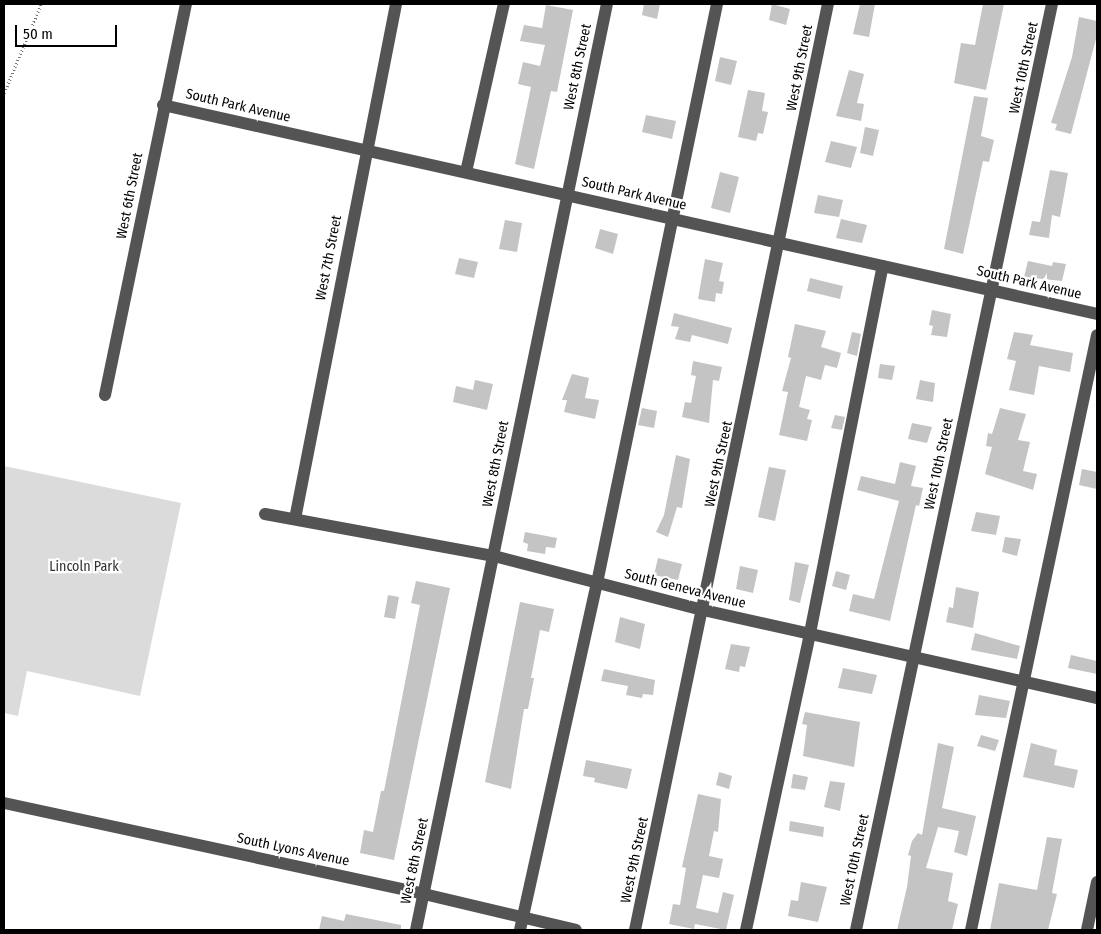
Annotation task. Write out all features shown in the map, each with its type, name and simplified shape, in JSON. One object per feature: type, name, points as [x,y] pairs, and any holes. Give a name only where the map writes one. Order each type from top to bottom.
[{"type":"street","name":"West 6th Street","points":[[105,394],[163,105],[186,4]]},
{"type":"street","name":"West 7th Street","points":[[294,519],[365,150],[396,4]]},
{"type":"street","points":[[466,172],[504,4]]},
{"type":"street","name":"West 8th Street","points":[[416,930],[494,556],[565,194],[607,4]]},
{"type":"street","points":[[520,930],[597,583],[717,4]]},
{"type":"street","name":"West 9th Street","points":[[635,930],[780,243],[828,4]]},
{"type":"street","name":"West 10th Street","points":[[856,930],[913,656],[993,290],[1052,4]]},
{"type":"street","name":"South Park Avenue","points":[[163,105],[1097,314]]},
{"type":"street","points":[[746,930],[810,633],[882,266]]},
{"type":"street","points":[[971,930],[1097,335]]},
{"type":"street","name":"South Geneva Avenue","points":[[264,514],[494,556],[703,610],[1097,698]]},
{"type":"street","name":"South Lyons Avenue","points":[[4,803],[424,894],[576,930]]},
{"type":"street","points":[[1087,930],[1097,882]]},
{"type":"path","points":[[4,93],[41,4]]},
{"type":"green space","name":"Lincoln Park","points":[[4,466],[181,503],[140,696],[27,671],[18,716],[4,713]]},
{"type":"building","points":[[644,4],[660,4],[657,19],[642,15]]},
{"type":"building","points":[[772,4],[790,9],[786,25],[769,20]]},
{"type":"building","points":[[860,4],[875,4],[869,37],[853,34]]},
{"type":"building","points":[[983,4],[1004,4],[986,90],[954,83],[961,43],[975,45]]},
{"type":"building","points":[[546,5],[573,10],[557,92],[551,91],[534,169],[515,164],[531,87],[518,84],[523,62],[540,66],[545,45],[520,41],[524,25],[542,28]]},
{"type":"building","points":[[1079,17],[1097,21],[1097,35],[1071,134],[1055,130],[1057,124],[1051,123],[1072,57]]},
{"type":"building","points":[[720,57],[737,61],[731,85],[715,81]]},
{"type":"building","points":[[849,70],[864,74],[857,103],[864,104],[861,121],[836,116]]},
{"type":"building","points":[[748,90],[765,93],[762,111],[768,112],[763,134],[758,133],[756,141],[738,137]]},
{"type":"building","points":[[974,96],[988,98],[981,136],[994,140],[989,162],[983,161],[963,254],[944,249]]},
{"type":"building","points":[[646,115],[676,121],[672,139],[642,132]]},
{"type":"building","points":[[865,127],[879,130],[873,156],[860,153]]},
{"type":"building","points":[[831,141],[857,147],[851,168],[825,162]]},
{"type":"building","points":[[1050,170],[1068,173],[1060,217],[1052,215],[1049,238],[1029,235],[1032,221],[1040,222]]},
{"type":"building","points":[[720,172],[739,177],[730,213],[711,208]]},
{"type":"building","points":[[818,195],[843,200],[839,217],[814,213]]},
{"type":"building","points":[[841,219],[867,225],[862,243],[836,238]]},
{"type":"building","points":[[505,220],[522,223],[517,252],[499,249]]},
{"type":"building","points":[[600,229],[618,234],[613,254],[595,248]]},
{"type":"building","points":[[459,258],[478,262],[474,278],[455,274]]},
{"type":"building","points":[[705,259],[723,263],[719,281],[724,282],[722,294],[716,293],[715,302],[698,299]]},
{"type":"building","points":[[1028,261],[1052,266],[1053,262],[1066,264],[1062,281],[1024,277]]},
{"type":"building","points":[[810,278],[843,286],[840,299],[807,291]]},
{"type":"building","points":[[932,310],[951,314],[947,337],[931,335],[933,326],[929,325]]},
{"type":"building","points":[[674,313],[732,328],[728,344],[692,335],[690,342],[675,339],[679,327],[671,326]]},
{"type":"building","points":[[795,324],[826,331],[821,347],[841,353],[837,368],[825,365],[821,380],[806,376],[799,407],[810,410],[807,419],[812,420],[807,441],[779,435],[788,392],[782,391],[791,358],[788,357]]},
{"type":"building","points":[[852,332],[861,334],[857,356],[847,353]]},
{"type":"building","points":[[1014,332],[1033,335],[1030,345],[1073,353],[1070,372],[1039,366],[1034,395],[1009,390],[1016,361],[1007,359]]},
{"type":"building","points":[[693,361],[722,367],[719,381],[713,380],[709,423],[682,417],[685,402],[691,403],[696,376],[691,375]]},
{"type":"building","points":[[880,364],[895,366],[892,380],[878,378]]},
{"type":"building","points":[[572,374],[589,378],[585,398],[599,400],[595,419],[564,412],[567,400],[562,400]]},
{"type":"building","points":[[475,380],[493,384],[487,410],[453,402],[456,386],[473,390]]},
{"type":"building","points":[[920,380],[935,383],[933,402],[916,399]]},
{"type":"building","points":[[642,408],[657,411],[654,428],[638,425]]},
{"type":"building","points":[[1000,408],[1026,414],[1018,440],[1030,442],[1023,471],[1037,474],[1033,490],[985,474],[992,447],[986,446],[988,433],[992,434]]},
{"type":"building","points":[[835,415],[845,417],[842,430],[831,428]]},
{"type":"building","points":[[912,423],[932,427],[927,443],[908,439]]},
{"type":"building","points":[[676,455],[690,459],[682,508],[677,507],[668,537],[656,532],[664,515]]},
{"type":"building","points":[[900,462],[916,466],[911,486],[923,488],[919,506],[916,505],[890,621],[849,611],[853,594],[874,599],[899,501],[857,490],[861,476],[895,484]]},
{"type":"building","points":[[769,467],[786,470],[775,521],[758,517]]},
{"type":"building","points":[[1082,469],[1097,472],[1097,489],[1079,485]]},
{"type":"building","points":[[976,512],[1000,516],[996,535],[971,531]]},
{"type":"building","points":[[525,532],[557,538],[555,548],[546,547],[545,554],[527,551],[528,544],[523,542]]},
{"type":"building","points":[[1005,537],[1021,539],[1017,556],[1002,552]]},
{"type":"building","points":[[658,558],[682,564],[678,580],[654,575]]},
{"type":"building","points":[[795,562],[809,565],[800,603],[789,600]]},
{"type":"building","points":[[740,566],[758,570],[753,593],[736,589]]},
{"type":"building","points":[[836,571],[850,575],[846,590],[832,586]]},
{"type":"building","points":[[416,581],[450,588],[394,860],[360,853],[364,830],[373,832],[381,791],[384,791],[420,605],[411,603]]},
{"type":"building","points":[[956,587],[979,592],[973,628],[946,622],[949,607],[953,608]]},
{"type":"building","points":[[388,595],[399,597],[395,619],[384,617]]},
{"type":"building","points":[[520,602],[554,609],[549,632],[540,630],[531,678],[534,678],[528,709],[524,709],[511,789],[485,782]]},
{"type":"building","points":[[620,617],[645,624],[640,649],[615,642]]},
{"type":"building","points":[[975,633],[1020,646],[1017,659],[971,650]]},
{"type":"building","points":[[731,644],[750,647],[745,667],[740,666],[739,672],[725,669]]},
{"type":"building","points":[[1071,655],[1097,661],[1097,674],[1068,668]]},
{"type":"building","points":[[843,668],[877,675],[872,694],[838,688]]},
{"type":"building","points":[[604,669],[655,680],[653,695],[643,694],[642,698],[626,695],[628,686],[601,681]]},
{"type":"building","points":[[979,695],[1010,701],[1006,718],[975,715]]},
{"type":"building","points":[[805,712],[860,722],[854,767],[803,756],[807,725],[802,724]]},
{"type":"building","points":[[981,735],[999,740],[995,751],[977,746]]},
{"type":"building","points":[[938,743],[954,747],[942,808],[976,816],[967,856],[954,852],[959,831],[938,827],[926,868],[953,873],[948,901],[958,904],[952,930],[897,930],[907,887],[911,856],[908,855],[912,841],[918,833],[922,835]]},
{"type":"building","points":[[1031,743],[1057,750],[1054,765],[1078,770],[1074,788],[1023,777]]},
{"type":"building","points":[[586,760],[632,769],[627,789],[594,782],[595,778],[583,776]]},
{"type":"building","points":[[719,772],[732,776],[729,789],[716,785]]},
{"type":"building","points":[[793,774],[808,777],[805,790],[791,788]]},
{"type":"building","points":[[830,781],[845,783],[840,811],[824,807]]},
{"type":"building","points":[[698,794],[721,799],[718,832],[714,831],[709,856],[723,859],[719,878],[703,875],[696,908],[718,913],[723,892],[734,895],[726,930],[695,924],[694,929],[669,924],[673,904],[680,905],[686,868],[682,867]]},
{"type":"building","points":[[790,821],[824,827],[823,837],[789,831]]},
{"type":"building","points":[[1047,837],[1062,839],[1052,893],[1057,894],[1048,930],[990,930],[999,883],[1037,890]]},
{"type":"building","points":[[801,882],[827,887],[818,922],[788,916],[791,900],[798,901]]},
{"type":"building","points":[[346,914],[401,925],[401,930],[319,930],[322,916],[344,921]]}]
